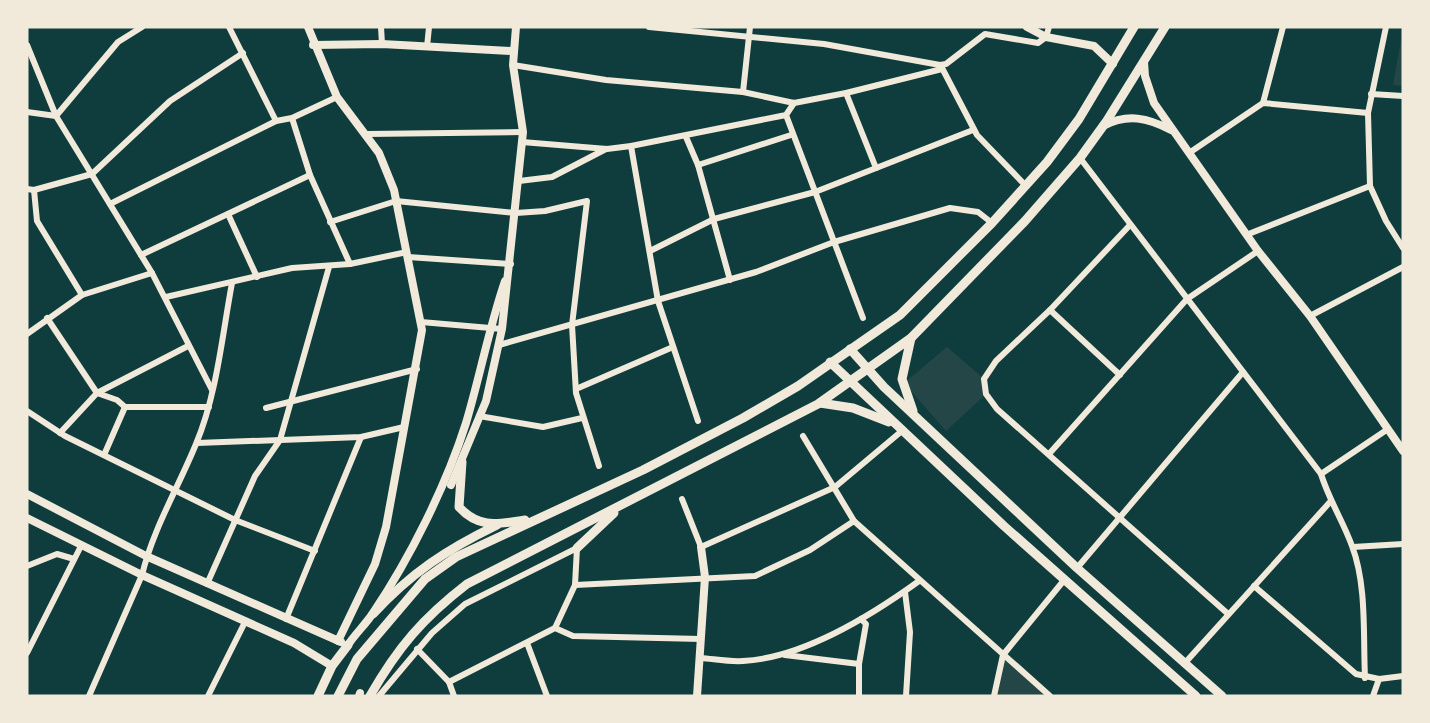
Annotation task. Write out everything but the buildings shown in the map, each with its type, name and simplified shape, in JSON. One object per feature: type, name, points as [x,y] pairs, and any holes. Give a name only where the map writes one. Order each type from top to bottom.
[{"type":"main road","points":[[452,485],[486,401],[502,329],[511,264],[523,137],[512,51],[516,27]]},
{"type":"main road","points":[[338,696],[357,660],[425,579],[456,557],[643,470],[743,418],[798,386],[900,315],[1026,186],[1079,119],[1134,27]]},
{"type":"main road","points":[[370,696],[393,656],[433,610],[467,584],[820,403],[911,338],[1025,220],[1080,158],[1103,126],[1165,27]]},
{"type":"main road","points":[[372,614],[410,549],[446,474],[465,424],[489,328],[511,264]]},
{"type":"main road","points":[[911,338],[902,379],[914,413]]},
{"type":"main road","points":[[850,349],[868,370],[1077,568],[1222,696]]},
{"type":"main road","points":[[830,362],[850,383],[1191,694]]},
{"type":"main road","points":[[820,403],[853,408],[900,428]]},
{"type":"main road","points":[[462,462],[459,507],[467,517],[483,525],[536,519]]},
{"type":"main road","points":[[576,548],[618,508]]},
{"type":"main road","points":[[318,696],[343,643],[372,614],[424,567],[448,549],[497,525]]},
{"type":"street","points":[[56,116],[118,42],[142,27]]},
{"type":"street","points":[[229,27],[276,122]]},
{"type":"street","points":[[27,494],[146,556],[343,643],[375,564],[386,527],[417,369],[421,322],[396,201],[379,153],[367,134],[337,97],[313,45],[308,27]]},
{"type":"street","points":[[381,27],[382,44]]},
{"type":"street","points":[[427,47],[429,27]]},
{"type":"street","points":[[649,27],[824,44],[941,67]]},
{"type":"street","points":[[743,92],[750,27]]},
{"type":"street","points":[[1027,27],[1046,37],[1094,46],[1113,64]]},
{"type":"street","points":[[513,65],[606,80],[743,92],[794,103],[846,93],[941,67],[985,34],[1038,44],[1046,37],[1049,27]]},
{"type":"street","points":[[1263,103],[1283,27]]},
{"type":"street","points":[[1386,27],[1368,112],[1370,186],[1386,221],[1403,248]]},
{"type":"street","points":[[313,45],[382,44],[512,51]]},
{"type":"street","points":[[27,45],[56,116],[166,297],[188,346],[212,390]]},
{"type":"street","points":[[82,295],[37,221],[31,190],[92,174],[170,101],[243,53]]},
{"type":"street","points":[[1144,62],[1151,97],[1246,235],[1310,316],[1388,429],[1400,440],[1403,451]]},
{"type":"street","points":[[941,67],[973,129],[1026,186]]},
{"type":"street","points":[[846,93],[876,168]]},
{"type":"street","points":[[1371,94],[1403,96]]},
{"type":"street","points":[[110,204],[276,122],[292,118],[337,97]]},
{"type":"street","points":[[367,134],[523,137],[607,149],[686,136],[786,115],[794,103]]},
{"type":"street","points":[[1189,153],[1263,103],[1368,112]]},
{"type":"street","points":[[27,112],[56,116]]},
{"type":"street","points":[[786,115],[791,135],[863,318]]},
{"type":"street","points":[[1103,126],[1117,119],[1131,117],[1147,120],[1175,132]]},
{"type":"street","points":[[292,118],[310,175],[350,264]]},
{"type":"street","points":[[650,251],[714,219],[815,192],[973,129]]},
{"type":"street","points":[[698,165],[791,135]]},
{"type":"street","points":[[686,136],[698,165],[730,280]]},
{"type":"street","points":[[631,146],[658,301],[698,421]]},
{"type":"street","points":[[519,181],[552,177],[607,149]]},
{"type":"street","points":[[1080,158],[1321,474],[1330,502],[1353,547],[1361,591],[1365,678]]},
{"type":"street","points":[[141,255],[310,175]]},
{"type":"street","points":[[1246,235],[1370,186]]},
{"type":"street","points":[[330,222],[396,201],[516,213],[545,212],[587,201],[572,326],[576,389],[582,418],[599,466]]},
{"type":"street","points":[[499,345],[730,280],[834,242],[950,208],[978,212],[992,223]]},
{"type":"street","points":[[228,214],[257,277]]},
{"type":"street","points":[[1130,225],[1050,310],[996,361],[984,379],[986,394],[998,409],[1227,614]]},
{"type":"street","points":[[1049,454],[1187,299],[1258,251]]},
{"type":"street","points":[[166,297],[309,265],[329,267],[407,254],[511,264]]},
{"type":"street","points":[[207,584],[255,476],[280,440],[329,267]]},
{"type":"street","points":[[1310,316],[1403,267]]},
{"type":"street","points":[[27,334],[82,295],[152,273]]},
{"type":"street","points":[[92,695],[142,575],[146,556],[196,443],[209,407],[232,283]]},
{"type":"street","points":[[1050,310],[1120,375]]},
{"type":"street","points":[[47,318],[97,393],[117,400],[125,407],[209,407]]},
{"type":"street","points":[[421,322],[502,329]]},
{"type":"street","points":[[60,433],[97,393],[188,346]]},
{"type":"street","points":[[576,389],[673,347]]},
{"type":"street","points":[[266,408],[417,369]]},
{"type":"street","points":[[1077,568],[1243,372]]},
{"type":"street","points":[[104,455],[125,407]]},
{"type":"street","points":[[27,411],[60,433],[235,520],[315,551]]},
{"type":"street","points":[[479,416],[543,427],[582,418]]},
{"type":"street","points":[[196,443],[361,437],[404,427]]},
{"type":"street","points":[[701,547],[835,487],[900,428]]},
{"type":"street","points":[[1321,474],[1388,429]]},
{"type":"street","points":[[803,436],[854,521],[1050,696]]},
{"type":"street","points":[[286,619],[361,437]]},
{"type":"street","points":[[682,499],[701,547],[705,577],[697,696]]},
{"type":"street","points":[[1184,664],[1330,502]]},
{"type":"street","points":[[27,518],[142,575],[294,643],[332,666]]},
{"type":"street","points":[[576,585],[754,576],[810,550],[854,521]]},
{"type":"street","points":[[1353,547],[1403,544]]},
{"type":"street","points":[[27,653],[81,546]]},
{"type":"street","points":[[379,696],[417,649],[465,604],[576,548],[576,585],[555,628],[449,682]]},
{"type":"street","points":[[27,566],[57,554],[74,559]]},
{"type":"street","points":[[994,696],[1002,655],[1065,579]]},
{"type":"street","points":[[701,658],[743,661],[790,651],[861,619],[919,581]]},
{"type":"street","points":[[1254,586],[1356,674],[1365,678],[1379,679],[1403,676]]},
{"type":"street","points":[[905,592],[910,632],[906,696]]},
{"type":"street","points":[[859,696],[859,664],[866,624],[861,619]]},
{"type":"street","points":[[208,696],[246,622]]},
{"type":"street","points":[[555,628],[573,636],[701,639]]},
{"type":"street","points":[[527,643],[547,696]]},
{"type":"street","points":[[417,649],[449,682],[454,696]]},
{"type":"street","points":[[779,654],[859,664]]},
{"type":"street","points":[[1373,696],[1379,679]]},
{"type":"shaded area","points":[[1401,40],[1403,40],[1403,86],[1393,85]]},
{"type":"shaded area","points":[[947,347],[984,379],[986,394],[946,431],[904,383]]},
{"type":"shaded area","points":[[1003,655],[1050,696],[994,696]]}]
